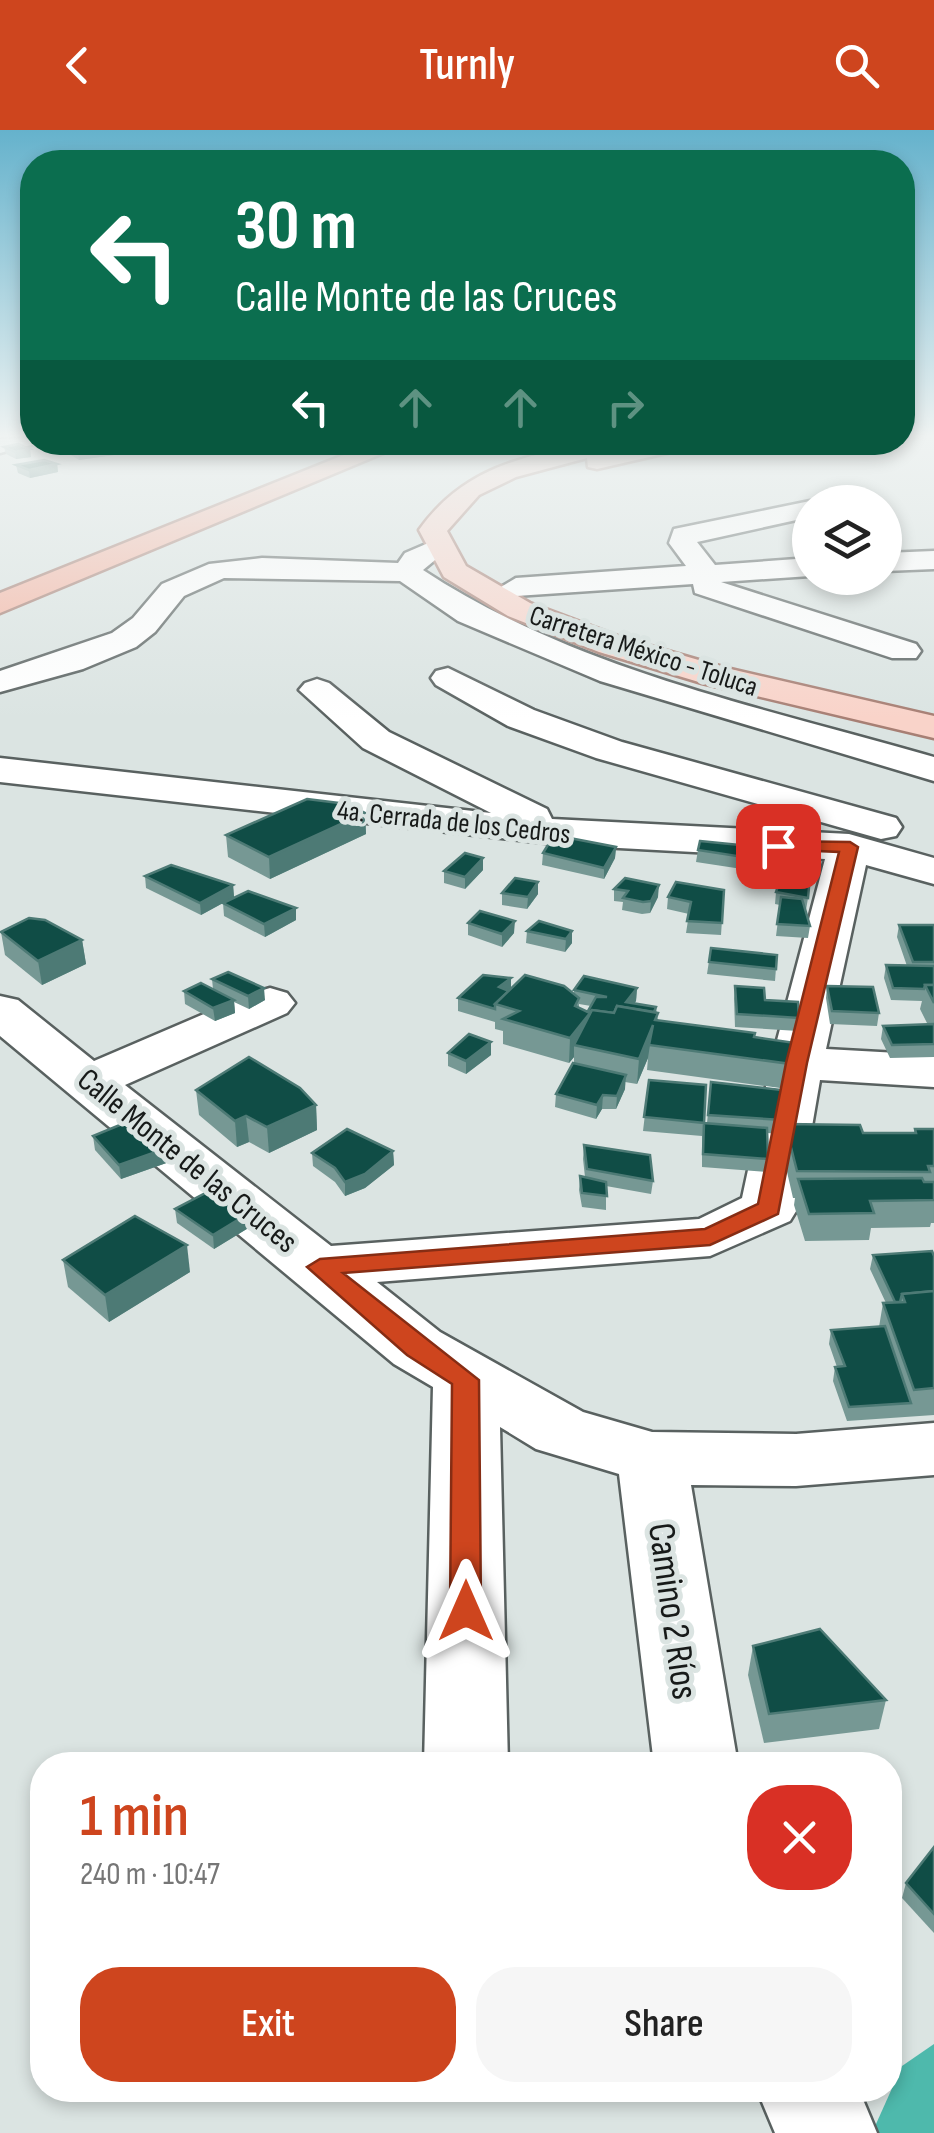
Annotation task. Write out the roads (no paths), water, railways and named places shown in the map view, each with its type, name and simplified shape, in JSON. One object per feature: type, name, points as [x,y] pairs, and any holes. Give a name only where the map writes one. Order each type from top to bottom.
[{"type":"highway","points":[[0,575],[110,531]]},
{"type":"highway","points":[[0,604],[178,531]]},
{"type":"main road","points":[[435,531],[436,549]]},
{"type":"main road","name":"Carretera México - Toluca","points":[[468,531],[473,554],[495,576],[516,587],[699,652],[934,712]]},
{"type":"main road","name":"Carretera México - Toluca","points":[[436,549],[466,584],[567,630],[760,688],[934,727]]},
{"type":"street","points":[[701,531],[684,535],[683,543],[705,572]]},
{"type":"street","points":[[408,572],[415,559],[436,549]]},
{"type":"street","points":[[902,561],[934,560]]},
{"type":"street","points":[[0,682],[71,662],[124,640],[144,625],[173,590],[219,570],[262,567],[408,572],[469,614],[905,806],[934,854]]},
{"type":"street","points":[[516,587],[705,572],[762,570],[792,575]]},
{"type":"street","points":[[665,576],[772,606],[904,651]]},
{"type":"street","points":[[448,678],[521,718],[609,750],[905,806]]},
{"type":"street","points":[[317,690],[376,740],[562,833]]},
{"type":"street","name":"4a. Cerrada de los Cedros","points":[[0,770],[562,833],[743,845],[905,806],[934,872]]},
{"type":"street","points":[[320,1267],[710,1237],[770,1208],[796,1063],[905,806]]},
{"type":"street","points":[[91,1080],[270,1003]]},
{"type":"street","name":"Calle Monte de las Cruces","points":[[5,1023],[91,1080],[416,1348],[560,1432],[652,1458],[796,1460],[934,1448]]},
{"type":"street","points":[[796,1063],[934,1071]]},
{"type":"street","points":[[466,1380],[466,1752]]},
{"type":"street","name":"Camino 2 Ríos","points":[[652,1458],[694,1752]]},
{"type":"street","points":[[812,2102],[827,2133]]}]
